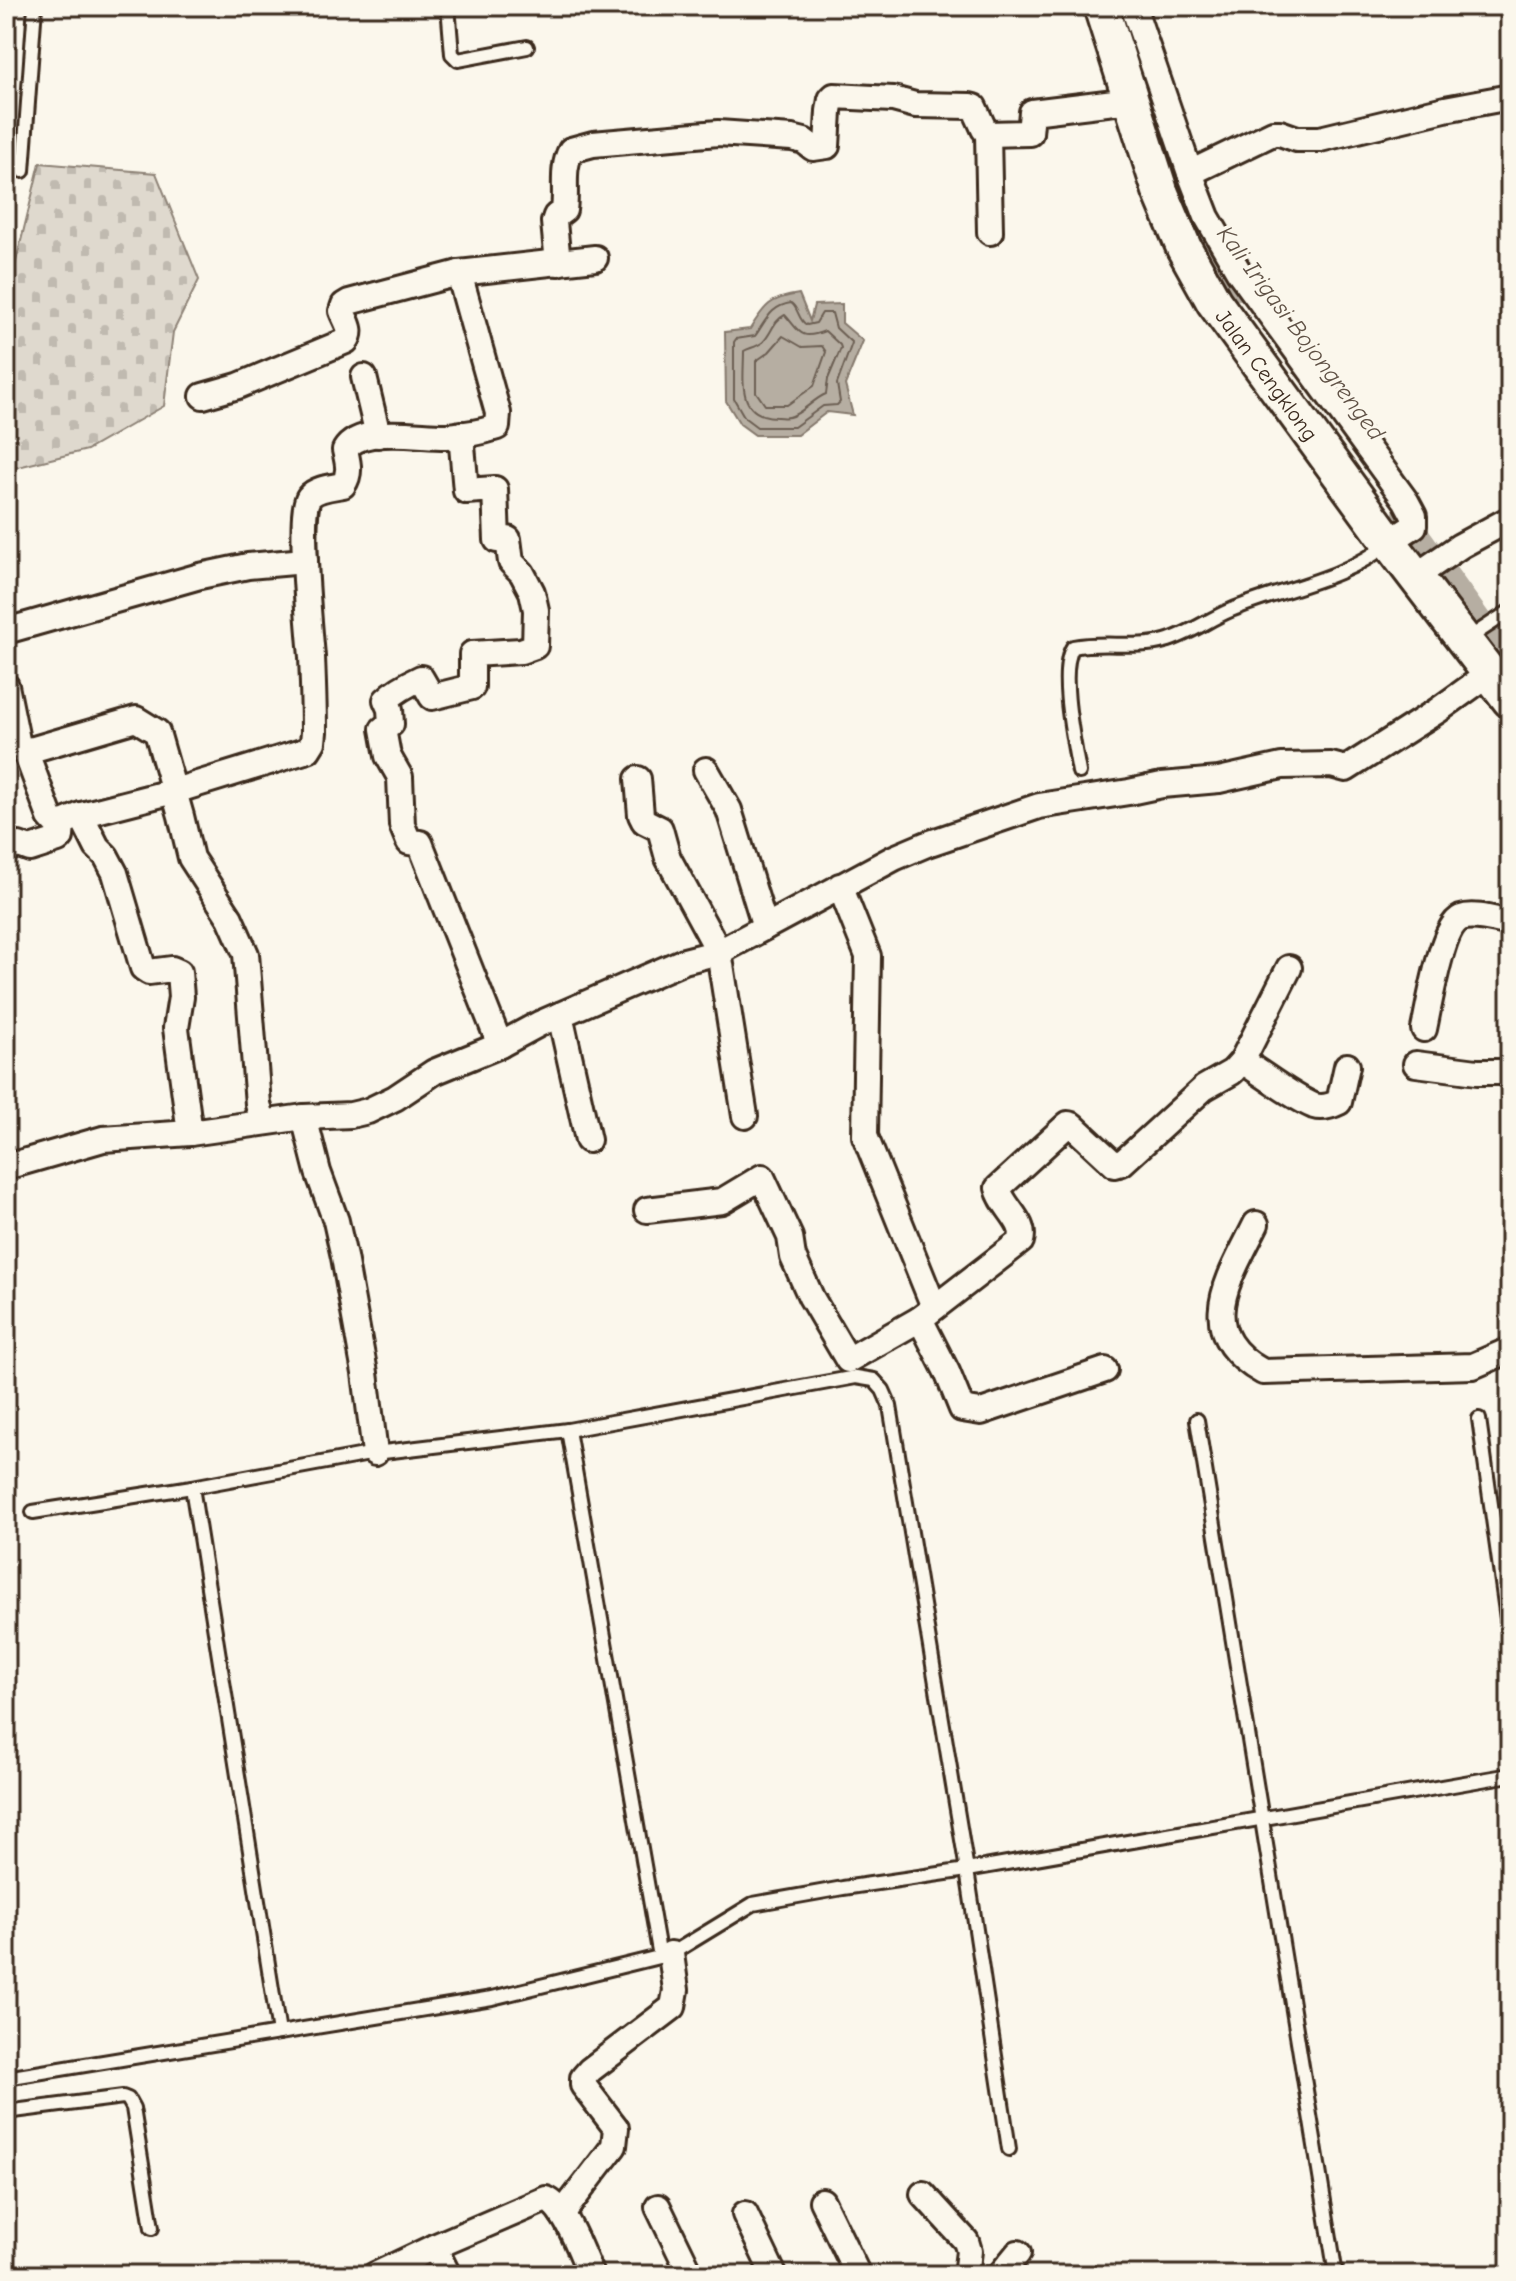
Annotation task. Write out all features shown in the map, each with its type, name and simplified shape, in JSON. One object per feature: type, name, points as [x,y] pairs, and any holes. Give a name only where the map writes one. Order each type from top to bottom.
[{"type":"main road","name":"Jalan Cengklong","points":[[1101,6],[1160,191],[1184,248],[1214,302],[1399,535],[1430,567],[1468,639],[1500,687]]},
{"type":"street","points":[[1133,6],[1207,217],[1239,272],[1406,501],[1414,516],[1399,535]]},
{"type":"street","points":[[558,263],[554,222],[564,210],[564,180],[571,150],[593,144],[718,133],[792,138],[804,141],[813,148],[825,147],[831,99],[840,96],[893,99],[915,105],[974,107],[988,134],[990,232]]},
{"type":"street","points":[[1190,173],[1273,133],[1297,139],[1320,139],[1510,97]]},
{"type":"street","points":[[988,134],[1030,133],[1032,112],[1131,100]]},
{"type":"street","points":[[203,396],[238,386],[346,341],[350,327],[342,311],[349,302],[459,273],[595,258]]},
{"type":"street","points":[[60,828],[65,820],[308,750],[313,742],[312,657],[305,561],[305,505],[309,496],[343,485],[349,469],[345,450],[349,443],[366,436],[448,436],[497,427],[499,421],[459,273]]},
{"type":"street","points":[[364,377],[378,435]]},
{"type":"street","points":[[461,434],[466,491],[495,489],[497,540],[508,539],[511,562],[522,573],[532,592],[536,610],[535,646],[521,651],[472,654],[472,687],[432,697],[421,678],[402,688],[386,700],[391,724],[383,729],[388,756],[400,777],[402,825],[409,842],[420,843],[500,1045]]},
{"type":"street","points":[[1430,567],[1460,546],[1510,519]]},
{"type":"street","points":[[6,631],[200,576],[248,566],[305,561]]},
{"type":"street","points":[[6,686],[18,745],[25,750],[50,817],[60,828],[61,837],[30,849],[19,845],[6,849]]},
{"type":"street","points":[[6,1167],[103,1139],[190,1133],[368,1111],[395,1098],[434,1072],[684,961],[719,952],[840,886],[927,844],[1039,806],[1162,785],[1219,780],[1282,766],[1331,765],[1346,769],[1437,711],[1500,687]]},
{"type":"street","points":[[25,750],[136,719],[157,732],[191,858],[230,918],[246,954],[258,1104],[263,1122]]},
{"type":"street","points":[[706,770],[729,810],[765,927]]},
{"type":"street","points":[[638,779],[641,815],[644,821],[660,829],[668,858],[719,952],[745,1116]]},
{"type":"street","points":[[81,815],[115,873],[143,968],[149,972],[172,969],[179,972],[181,997],[176,1028],[190,1133]]},
{"type":"street","points":[[840,886],[868,956],[865,1136],[962,1409],[981,1412],[1105,1370]]},
{"type":"street","points":[[1424,1029],[1440,956],[1451,925],[1463,917],[1510,923]]},
{"type":"street","points":[[647,1210],[722,1201],[762,1177],[790,1237],[793,1257],[811,1297],[848,1360],[927,1313],[1021,1241],[1021,1227],[998,1188],[1068,1124],[1115,1165],[1122,1163],[1204,1088],[1232,1072],[1242,1061],[1289,968]]},
{"type":"street","points":[[560,1015],[588,1140]]},
{"type":"street","points":[[1242,1061],[1320,1107],[1339,1102],[1347,1066]]},
{"type":"street","points":[[1416,1064],[1477,1072],[1510,1072]]},
{"type":"street","points":[[304,1117],[344,1257],[365,1373],[375,1453]]},
{"type":"street","points":[[1256,1224],[1225,1287],[1220,1308],[1223,1329],[1234,1348],[1247,1363],[1263,1372],[1473,1366],[1510,1350]]},
{"type":"street","points":[[558,2208],[614,2146],[616,2128],[583,2085],[583,2078],[673,2007],[676,1990],[665,1955]]},
{"type":"street","points":[[923,2194],[966,2241],[969,2251],[966,2275]]},
{"type":"street","points":[[375,2275],[546,2199],[558,2208],[591,2275]]},
{"type":"street","points":[[822,2201],[858,2275]]},
{"type":"street","points":[[658,2207],[691,2275]]},
{"type":"street","points":[[745,2214],[774,2275]]},
{"type":"street","points":[[434,2247],[448,2275]]},
{"type":"street","points":[[1000,2275],[1018,2253]]},
{"type":"lane","points":[[23,171],[35,6]]},
{"type":"lane","points":[[448,6],[452,54],[458,60],[527,47]]},
{"type":"lane","points":[[1079,772],[1067,683],[1066,661],[1073,647],[1095,643],[1139,645],[1166,641],[1254,601],[1340,573],[1399,535]]},
{"type":"lane","points":[[1468,639],[1510,611]]},
{"type":"lane","points":[[33,1512],[375,1453],[568,1430],[856,1377],[874,1380],[883,1390],[890,1406],[967,1870],[1009,2149]]},
{"type":"lane","points":[[1479,1419],[1510,1640]]},
{"type":"lane","points":[[1197,1420],[1336,2275]]},
{"type":"lane","points":[[568,1430],[665,1955]]},
{"type":"lane","points":[[192,1487],[279,2033]]},
{"type":"lane","points":[[6,2078],[492,1998],[665,1955],[753,1904],[967,1870],[1510,1775]]},
{"type":"lane","points":[[6,2112],[123,2097],[128,2099],[133,2108],[152,2228]]},
{"type":"green space","points":[[40,163],[156,173],[199,280],[173,332],[164,406],[87,450],[6,470],[6,288],[10,286]]},
{"type":"water","points":[[799,294],[810,321],[814,305],[842,304],[842,323],[863,341],[845,385],[853,415],[827,412],[797,435],[755,435],[740,424],[726,401],[725,332],[750,329],[769,304]]},
{"type":"waterway","name":"Kali Irigasi Bojongrenged","points":[[1182,221],[1240,289]]},
{"type":"waterway","name":"Kali Irigasi Bojongrenged","points":[[1404,514],[1510,661]]}]
